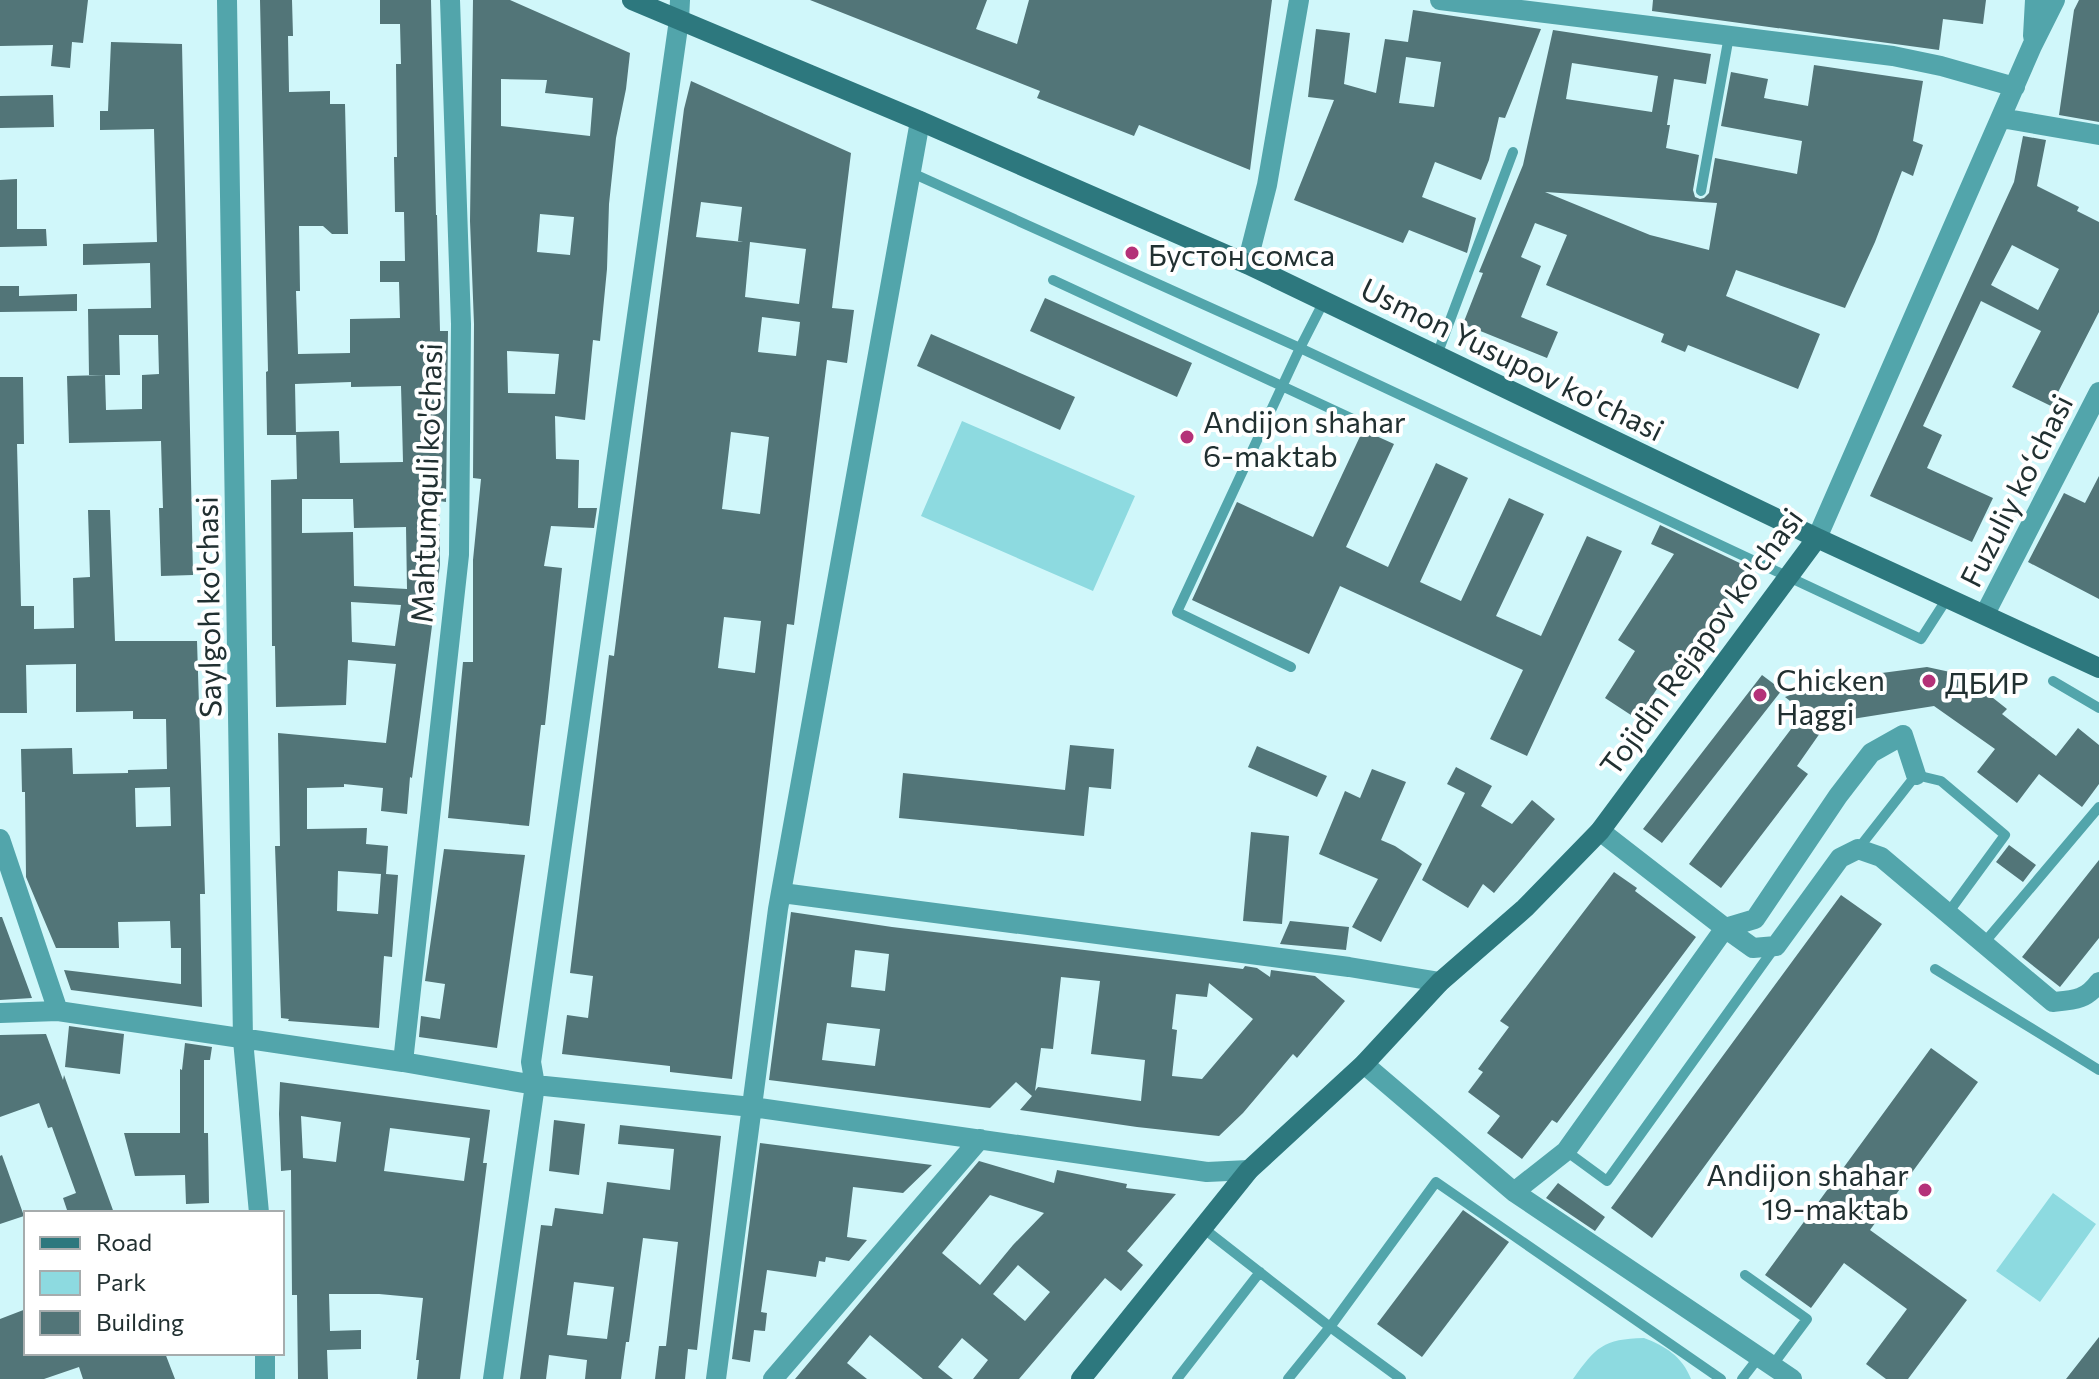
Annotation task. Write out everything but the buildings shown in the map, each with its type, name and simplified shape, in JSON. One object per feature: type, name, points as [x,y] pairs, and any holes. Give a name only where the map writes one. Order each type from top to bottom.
[{"type":"main road","name":"Usmon Yusupov ko'chasi","points":[[632,0],[679,10],[920,121],[1247,264],[1817,538],[2099,668]]},
{"type":"main road","name":"Tojidin Rejapov ko'chasi","points":[[1081,1379],[1249,1170],[1364,1064],[1440,982],[1525,908],[1600,831],[1817,538]]},
{"type":"street","name":"Saylgoh ko'chasi","points":[[227,0],[243,1040],[259,1211]]},
{"type":"street","name":"Mahtumquli ko'chasi","points":[[403,1062],[459,555],[461,324],[450,0]]},
{"type":"street","points":[[1247,264],[1267,185],[1299,0]]},
{"type":"street","points":[[1440,0],[1893,56],[2015,87]]},
{"type":"street","points":[[2032,46],[2035,0]]},
{"type":"street","points":[[2032,46],[2055,0]]},
{"type":"street","points":[[493,1379],[535,1085],[531,1062],[679,10]]},
{"type":"street","name":"Tojidin Rejapov ko'chasi","points":[[1817,538],[2032,46]]},
{"type":"street","points":[[2001,118],[2099,135]]},
{"type":"street","points":[[716,1379],[778,909],[920,121]]},
{"type":"street","name":"Fuzuliy koʻchasi","points":[[1985,614],[2099,392]]},
{"type":"street","points":[[1514,1192],[1566,1151],[1725,928],[1755,919],[1838,796],[1871,753],[1903,735],[1916,775]]},
{"type":"street","points":[[1600,831],[1753,948],[1776,946],[1840,858],[1858,849],[1881,857],[2053,1002],[2077,999],[2091,993],[2099,982]]},
{"type":"street","points":[[0,839],[58,1011]]},
{"type":"street","points":[[782,893],[1276,957],[1440,982]]},
{"type":"street","points":[[0,1013],[58,1011],[403,1062],[535,1085],[752,1107],[1207,1172],[1249,1170]]},
{"type":"street","points":[[1364,1064],[1514,1192],[1792,1379]]},
{"type":"street","points":[[773,1379],[980,1139]]},
{"type":"street","points":[[265,1355],[265,1379]]},
{"type":"lane","points":[[1701,191],[1729,36]]},
{"type":"lane","points":[[1437,355],[1513,152]]},
{"type":"lane","points":[[912,173],[1300,348],[1921,639],[1948,597]]},
{"type":"lane","points":[[1053,280],[1355,420]]},
{"type":"lane","points":[[1291,667],[1177,612],[1324,301]]},
{"type":"lane","points":[[2053,681],[2099,708]]},
{"type":"lane","points":[[1858,849],[1916,775],[1941,781],[2005,835],[1948,913]]},
{"type":"lane","points":[[1984,943],[2099,807]]},
{"type":"lane","points":[[1566,1151],[1607,1181],[1776,946]]},
{"type":"lane","points":[[1935,969],[2099,1070]]},
{"type":"lane","points":[[1288,1379],[1436,1182],[1721,1379]]},
{"type":"lane","points":[[1203,1228],[1401,1379]]},
{"type":"lane","points":[[1177,1379],[1260,1272]]},
{"type":"lane","points":[[1742,1379],[1766,1361],[1807,1319],[1745,1275]]},
{"type":"green space","points":[[962,421],[1135,496],[1093,591],[921,516]]},
{"type":"green space","points":[[2053,1193],[2096,1224],[2040,1302],[1996,1271]]},
{"type":"green space","points":[[1644,1338],[1672,1353],[1691,1379],[1573,1379],[1602,1347],[1619,1340]]},
{"type":"place","name":"Бустон сомса","points":[[1132,253]]},
{"type":"place","name":"Andijon shahar 6-maktab","points":[[1187,437]]},
{"type":"place","name":"ДБИР","points":[[1929,681]]},
{"type":"place","name":"Chicken Haggi","points":[[1760,695]]},
{"type":"place","name":"Andijon shahar 19-maktab","points":[[1925,1190]]}]
